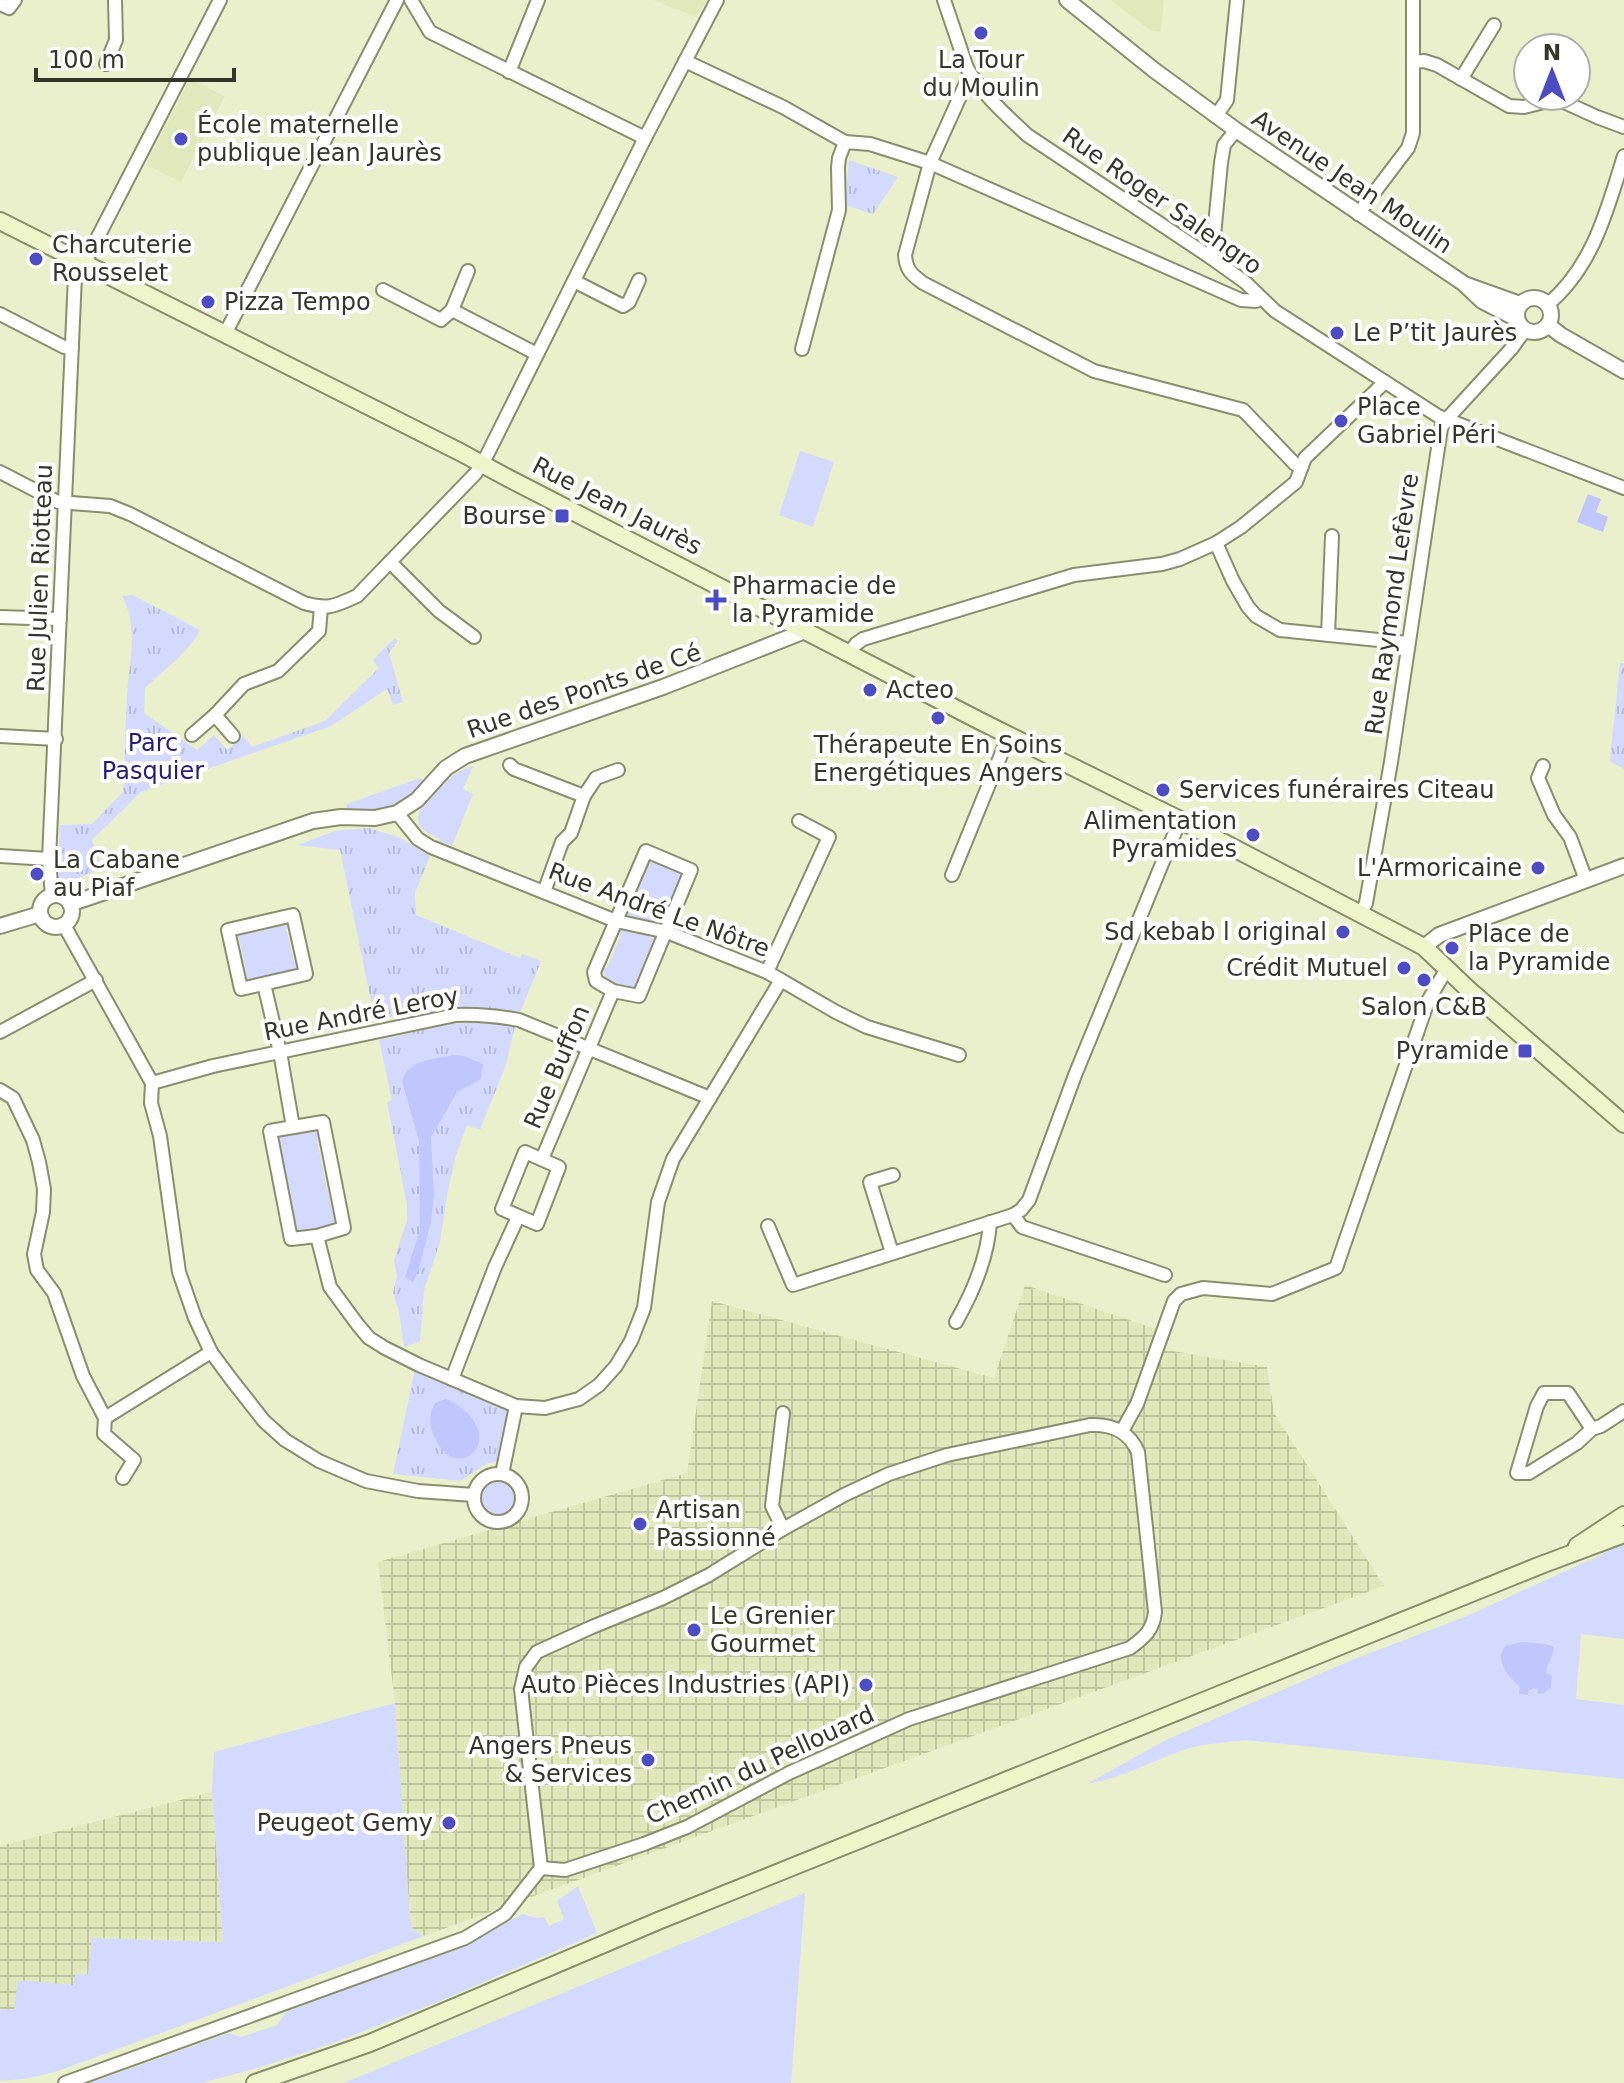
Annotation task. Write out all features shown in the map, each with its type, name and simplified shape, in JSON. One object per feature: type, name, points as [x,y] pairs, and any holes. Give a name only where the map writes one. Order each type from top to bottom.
[{"type":"main road","name":"Rue Jean Jaurès","points":[[0,221],[483,463],[1424,947],[1446,970],[1624,1124]]},
{"type":"main road","points":[[1563,1556],[1624,1515]]},
{"type":"main road","points":[[255,2083],[370,2043],[658,1921],[1624,1534]]},
{"type":"street","points":[[0,4],[9,8],[15,0]]},
{"type":"street","points":[[106,64],[116,40],[115,0]]},
{"type":"street","name":"Rue Julien Riotteau","points":[[52,896],[49,859],[75,276],[220,0]]},
{"type":"street","points":[[225,334],[397,0]]},
{"type":"street","points":[[411,0],[430,32],[645,138]]},
{"type":"street","points":[[509,72],[538,0]]},
{"type":"street","points":[[0,472],[58,502],[110,506],[304,603],[332,607],[357,596],[483,463],[717,0]]},
{"type":"street","name":"Rue Roger Salengro","points":[[944,0],[972,77],[1027,135],[1210,257],[1245,282],[1275,311],[1446,420],[1624,488]]},
{"type":"street","name":"Avenue Jean Moulin","points":[[1067,0],[1216,116],[1358,214],[1521,318]]},
{"type":"street","name":"Avenue Jean Moulin","points":[[1216,116],[1227,100],[1237,0]]},
{"type":"street","points":[[1358,214],[1408,148],[1413,133],[1413,0]]},
{"type":"street","points":[[1461,79],[1494,25]]},
{"type":"street","points":[[685,61],[783,107],[845,142],[870,144],[930,163],[1241,300],[1256,301],[1261,298]]},
{"type":"street","points":[[1413,62],[1430,62],[1509,106],[1564,102],[1624,127]]},
{"type":"street","points":[[972,77],[967,81],[930,163],[905,255],[911,275],[1094,371],[1243,410],[1295,464],[1302,466]]},
{"type":"street","points":[[1210,257],[1224,145],[1236,130]]},
{"type":"street","points":[[802,349],[839,210],[839,158],[845,142]]},
{"type":"street","points":[[1547,305],[1560,295],[1587,258],[1599,233],[1624,156]]},
{"type":"street","points":[[383,290],[441,320],[452,310],[468,271]]},
{"type":"street","points":[[574,281],[623,306],[629,302],[639,280]]},
{"type":"street","points":[[1529,299],[1544,301],[1547,305],[1551,315],[1548,325],[1535,332],[1521,318],[1529,299]]},
{"type":"street","points":[[452,310],[537,354]]},
{"type":"street","points":[[0,314],[64,347],[72,348]]},
{"type":"street","name":"Rue Raymond Lefèvre","points":[[1361,914],[1366,903],[1391,762],[1441,428],[1512,348],[1521,318]]},
{"type":"street","points":[[1548,325],[1624,371]]},
{"type":"street","points":[[850,652],[863,639],[980,602],[1074,575],[1162,564],[1216,543],[1243,526],[1296,482],[1305,458],[1385,382]]},
{"type":"street","points":[[1328,635],[1332,536]]},
{"type":"street","points":[[1216,543],[1248,607],[1256,616],[1280,630],[1408,643]]},
{"type":"street","points":[[390,562],[439,611],[474,637]]},
{"type":"street","points":[[192,735],[244,684],[278,671],[319,631],[321,607]]},
{"type":"street","points":[[0,617],[60,619]]},
{"type":"street","name":"Rue des Ponts de Cé","points":[[397,813],[417,800],[446,768],[465,756],[677,682],[792,637],[804,629]]},
{"type":"street","points":[[215,715],[233,736]]},
{"type":"street","points":[[952,875],[1009,735]]},
{"type":"street","points":[[0,736],[56,739]]},
{"type":"street","points":[[510,765],[584,796]]},
{"type":"street","points":[[1543,766],[1538,778],[1554,815],[1570,837],[1586,880]]},
{"type":"street","points":[[544,892],[562,842],[571,833],[584,796],[596,778],[618,770]]},
{"type":"street","points":[[70,904],[313,821],[341,817],[375,818],[397,813]]},
{"type":"street","name":"Rue André Le Nôtre","points":[[397,813],[418,839],[431,847],[616,921],[667,932],[767,972],[867,1027],[959,1055]]},
{"type":"street","points":[[768,1226],[793,1285],[1021,1210],[1029,1200],[1075,1075],[1180,820]]},
{"type":"street","points":[[767,972],[829,837],[799,821]]},
{"type":"street","name":"Rue Buffon","points":[[646,851],[691,870],[667,932],[639,996],[613,991],[596,981],[594,972],[646,851]]},
{"type":"street","points":[[0,856],[49,859]]},
{"type":"street","points":[[1424,947],[1439,935],[1624,866]]},
{"type":"street","points":[[52,896],[61,897],[70,904],[70,918],[59,927],[47,924],[40,914],[42,903],[52,896]]},
{"type":"street","points":[[0,926],[40,914]]},
{"type":"street","points":[[293,915],[306,974],[264,984],[241,989],[228,930],[293,915]]},
{"type":"street","points":[[64,925],[152,1083],[151,1103],[160,1136],[179,1272],[211,1352],[264,1421],[285,1440],[319,1461],[366,1481],[418,1491],[474,1495]]},
{"type":"street","points":[[65,2083],[465,1938],[505,1914],[541,1868],[521,1689],[526,1667],[537,1652],[709,1575],[783,1529],[889,1474],[947,1455],[1082,1426],[1105,1425],[1122,1431],[1137,1404],[1174,1301],[1181,1294],[1203,1288],[1272,1294],[1336,1268],[1428,1001],[1446,970]]},
{"type":"street","points":[[0,1032],[96,980]]},
{"type":"street","points":[[317,1236],[330,1287],[369,1338],[402,1358],[516,1406],[545,1408],[579,1399],[599,1385],[616,1366],[631,1341],[644,1308],[658,1202],[664,1180],[687,1134],[781,980]]},
{"type":"street","points":[[264,984],[293,1127]]},
{"type":"street","name":"Rue Buffon","points":[[542,1159],[613,991]]},
{"type":"street","name":"Rue André Leroy","points":[[152,1083],[213,1066],[456,1015],[476,1014],[519,1020],[710,1098]]},
{"type":"street","points":[[0,1090],[13,1098],[33,1140],[44,1189],[43,1212],[34,1254],[37,1270],[54,1293],[83,1376],[105,1418],[104,1434],[134,1460],[123,1478]]},
{"type":"street","points":[[323,1122],[344,1228],[291,1239],[270,1131],[293,1127],[323,1122]]},
{"type":"street","name":"Rue Buffon","points":[[525,1152],[559,1167],[537,1224],[518,1217],[502,1209],[525,1152]]},
{"type":"street","points":[[892,1253],[870,1182],[893,1175]]},
{"type":"street","points":[[1013,1215],[1022,1227],[1165,1275]]},
{"type":"street","points":[[452,1379],[495,1267],[518,1217]]},
{"type":"street","points":[[956,1322],[967,1302],[989,1241],[990,1222]]},
{"type":"street","points":[[105,1418],[211,1352]]},
{"type":"street","points":[[1592,1429],[1568,1393],[1544,1393],[1537,1406],[1517,1473],[1529,1473],[1577,1443],[1592,1429],[1624,1411]]},
{"type":"street","points":[[502,1474],[516,1406]]},
{"type":"street","points":[[783,1413],[772,1506],[783,1529]]},
{"type":"street","name":"Chemin du Pellouard","points":[[541,1868],[565,1870],[673,1833],[789,1773],[909,1719],[1130,1648],[1146,1636],[1155,1612],[1139,1458],[1132,1441],[1122,1431]]},
{"type":"street","points":[[502,1474],[515,1481],[522,1495],[518,1511],[513,1517],[499,1522],[490,1521],[474,1504],[474,1495],[480,1481],[486,1476],[502,1474]]},
{"type":"shaded area","points":[[654,0],[707,0],[696,17]]},
{"type":"shaded area","points":[[1111,0],[1164,0],[1161,32],[1151,31]]},
{"type":"shaded area","name":"École maternelle publique Jean Jaurès","points":[[190,79],[225,96],[181,182],[146,165]]},
{"type":"shaded area","points":[[1588,494],[1601,499],[1596,512],[1608,517],[1603,532],[1577,522]]},
{"type":"shaded area","points":[[453,1055],[483,1064],[481,1079],[457,1092],[431,1137],[434,1195],[431,1221],[413,1282],[405,1277],[420,1230],[419,1141],[402,1081],[416,1064]]},
{"type":"shaded area","points":[[1025,1285],[1159,1330],[1155,1348],[1267,1367],[1274,1413],[1384,1586],[424,1936],[413,1930],[395,1703],[378,1562],[687,1473],[712,1301],[994,1378]]},
{"type":"shaded area","points":[[446,1399],[467,1413],[477,1427],[479,1440],[475,1450],[467,1457],[456,1458],[445,1452],[433,1433],[431,1412],[435,1403]]},
{"type":"shaded area","points":[[1522,1642],[1554,1647],[1546,1673],[1552,1676],[1551,1687],[1544,1693],[1538,1694],[1534,1688],[1528,1691],[1528,1695],[1519,1694],[1520,1687],[1504,1668],[1501,1657],[1505,1646]]},
{"type":"shaded area","points":[[212,1792],[223,1942],[92,1938],[88,1976],[73,1986],[14,2011],[0,2009],[0,1846]]},
{"type":"green space","points":[[849,160],[898,177],[873,214],[845,205]]},
{"type":"green space","points":[[800,451],[834,462],[813,527],[779,515]]},
{"type":"green space","name":"Parc Pasquier","points":[[132,595],[200,630],[183,654],[145,688],[144,713],[197,750],[214,735],[227,750],[244,736],[252,747],[325,721],[379,668],[373,660],[395,638],[398,641],[389,653],[403,702],[393,705],[387,689],[331,726],[141,792],[92,840],[102,869],[61,884],[58,878],[60,825],[92,824],[123,792],[132,632],[122,596]]},
{"type":"green space","points":[[1620,663],[1624,663],[1624,769],[1610,761]]},
{"type":"green space","points":[[473,766],[463,789],[473,794],[452,846],[439,842],[440,839],[420,825],[420,810],[450,778]]},
{"type":"green space","points":[[420,778],[425,781],[399,803],[380,810],[346,811],[347,804]]},
{"type":"green space","points":[[368,828],[399,837],[430,856],[415,893],[416,915],[520,958],[522,954],[541,961],[520,1013],[474,1009],[375,1020],[340,850],[297,845],[335,831]]},
{"type":"green space","points":[[652,858],[678,868],[684,883],[679,881],[665,914],[670,916],[659,925],[628,915],[626,909],[628,901],[633,902],[647,869],[642,867]]},
{"type":"green space","points":[[285,920],[291,926],[286,928],[294,961],[299,961],[298,968],[294,973],[249,982],[245,980],[241,973],[246,971],[239,938],[234,938],[235,935]]},
{"type":"green space","points":[[620,929],[657,941],[657,949],[652,948],[638,981],[643,983],[634,990],[612,983],[602,967],[607,968],[621,935],[616,933]]},
{"type":"green space","points":[[482,1022],[515,1026],[506,1065],[480,1130],[467,1125],[456,1155],[440,1242],[424,1290],[420,1341],[404,1347],[393,1293],[397,1276],[394,1260],[407,1220],[407,1205],[387,1102],[392,1100],[379,1040],[450,1024]]},
{"type":"green space","points":[[315,1128],[322,1140],[317,1141],[332,1211],[337,1211],[337,1218],[332,1227],[302,1233],[293,1227],[290,1220],[295,1219],[280,1149],[275,1149],[276,1138],[278,1134]]},
{"type":"green space","points":[[415,1369],[506,1407],[510,1416],[500,1461],[488,1463],[460,1481],[393,1474]]},
{"type":"green space","points":[[497,1479],[510,1484],[515,1497],[510,1510],[497,1515],[484,1510],[479,1497],[484,1484]]},
{"type":"green space","points":[[1624,1540],[1624,1639],[1581,1634],[1576,1699],[1624,1705],[1624,1779],[1246,1740],[1190,1748],[1124,1774],[1087,1784],[1168,1739],[1352,1660],[1467,1616],[1603,1554]]},
{"type":"green space","points":[[395,1703],[410,1919],[413,1930],[424,1936],[58,2071],[0,2081],[0,2009],[14,2010],[18,1980],[73,1985],[75,1974],[88,1975],[92,1938],[223,1942],[212,1792],[214,1752]]},
{"type":"green space","points":[[578,1886],[597,1933],[442,2000],[336,2042],[202,2083],[90,2083],[228,2033],[241,2037],[277,2025],[286,2012],[482,1936],[522,1914],[544,1917],[549,1926],[564,1919],[557,1901]]},
{"type":"green space","points":[[805,1893],[791,2083],[344,2083]]},
{"type":"place","name":"La Tour du Moulin","points":[[981,33]]},
{"type":"place","name":"École maternelle publique Jean Jaurès","points":[[181,139]]},
{"type":"place","name":"Charcuterie Rousselet","points":[[36,259]]},
{"type":"place","name":"Pizza Tempo","points":[[208,302]]},
{"type":"place","name":"Le P’tit Jaurès","points":[[1337,333]]},
{"type":"place","name":"Place Gabriel Péri","points":[[1341,421]]},
{"type":"place","name":"Bourse","points":[[562,516]]},
{"type":"place","name":"Pharmacie de la Pyramide","points":[[716,600]]},
{"type":"place","name":"Acteo","points":[[870,690]]},
{"type":"place","name":"Thérapeute En Soins Energétiques Angers","points":[[938,718]]},
{"type":"place","name":"Services funéraires Citeau","points":[[1163,790]]},
{"type":"place","name":"Alimentation Pyramides","points":[[1253,835]]},
{"type":"place","name":"L'Armoricaine","points":[[1538,868]]},
{"type":"place","name":"La Cabane au Piaf","points":[[37,874]]},
{"type":"place","name":"Sd kebab l original","points":[[1343,932]]},
{"type":"place","name":"Place de la Pyramide","points":[[1452,948]]},
{"type":"place","name":"Crédit Mutuel","points":[[1404,968]]},
{"type":"place","name":"Salon C&B","points":[[1424,980]]},
{"type":"place","name":"Pyramide","points":[[1525,1051]]},
{"type":"place","name":"Artisan Passionné","points":[[640,1524]]},
{"type":"place","name":"Le Grenier Gourmet","points":[[694,1630]]},
{"type":"place","name":"Auto Pièces Industries (API)","points":[[866,1685]]},
{"type":"place","name":"Angers Pneus & Services","points":[[648,1760]]},
{"type":"place","name":"Peugeot Gemy","points":[[449,1823]]}]
